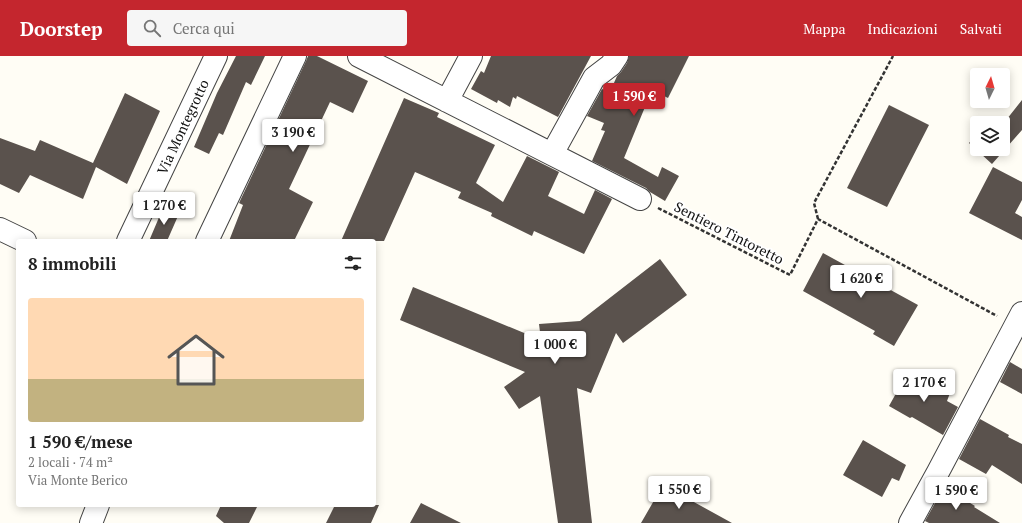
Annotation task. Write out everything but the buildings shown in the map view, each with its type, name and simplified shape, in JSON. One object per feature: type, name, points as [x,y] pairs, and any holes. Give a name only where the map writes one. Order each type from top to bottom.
[{"type":"street","name":"Via Montegrotto","points":[[129,239],[216,56]]},
{"type":"street","points":[[209,239],[295,56]]},
{"type":"street","points":[[359,56],[640,199]]},
{"type":"street","points":[[447,101],[471,56]]},
{"type":"street","points":[[552,154],[594,78],[611,65],[617,56]]},
{"type":"street","points":[[0,229],[21,239]]},
{"type":"street","points":[[910,523],[1019,319]]},
{"type":"street","points":[[91,523],[97,507]]},
{"type":"path","points":[[893,56],[814,202],[818,220],[1019,319]]},
{"type":"path","name":"Sentiero Tintoretto","points":[[640,199],[790,275],[818,220]]}]
